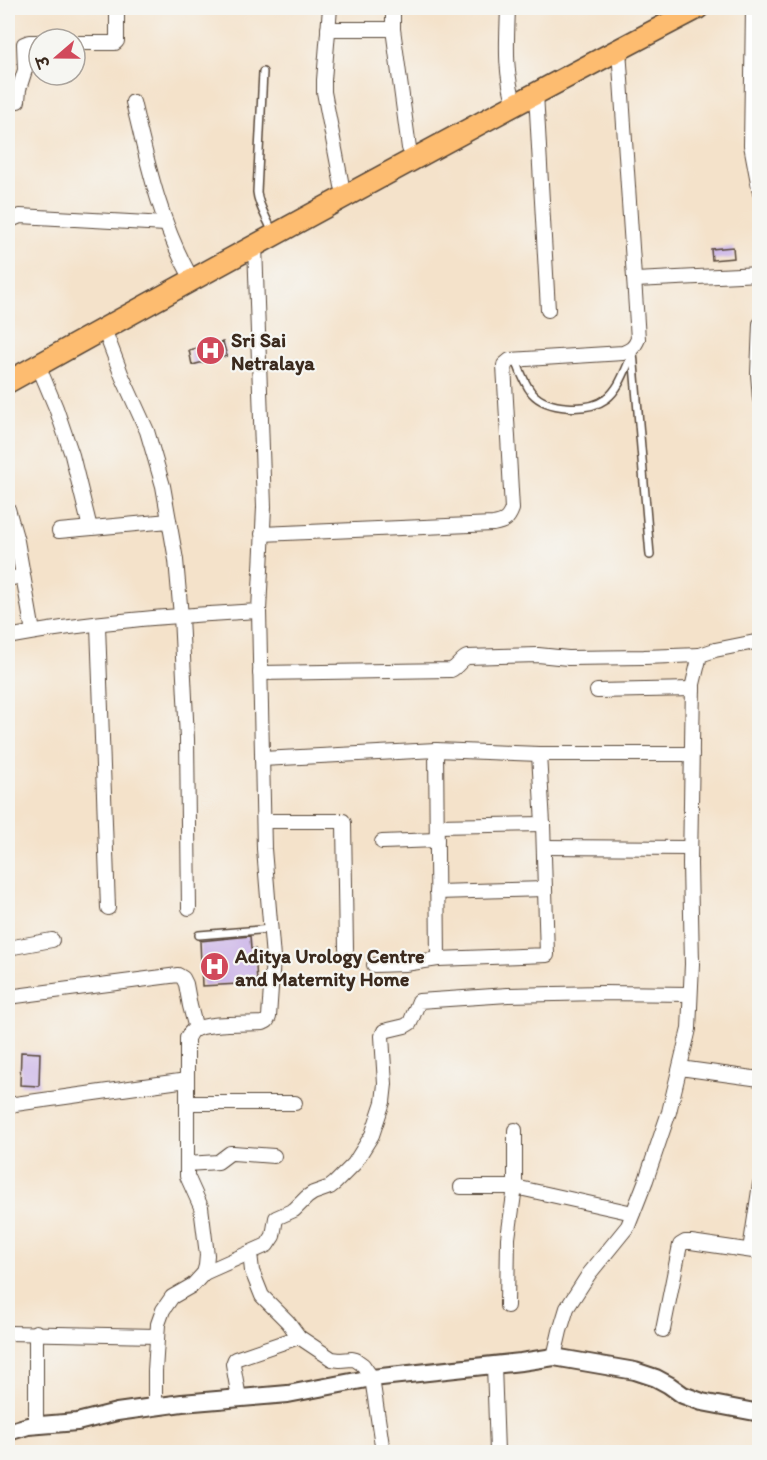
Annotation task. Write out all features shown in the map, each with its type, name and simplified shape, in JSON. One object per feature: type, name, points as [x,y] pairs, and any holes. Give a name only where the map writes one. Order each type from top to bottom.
[{"type":"main road","points":[[8,382],[255,245],[668,8]]},
{"type":"main road","points":[[8,370],[409,148],[513,98],[536,93],[698,8]]},
{"type":"street","points":[[87,43],[117,41],[117,8]]},
{"type":"street","points":[[330,8],[324,92],[342,186]]},
{"type":"street","points":[[393,8],[393,29],[409,148]]},
{"type":"street","points":[[508,8],[507,71],[513,98]]},
{"type":"street","points":[[753,8],[755,145],[759,193]]},
{"type":"street","points":[[328,29],[393,29]]},
{"type":"street","points":[[18,101],[25,70],[24,44],[27,43]]},
{"type":"street","points":[[262,534],[492,525],[501,522],[510,517],[512,509],[504,365],[510,360],[634,350],[638,339],[619,49]]},
{"type":"street","points":[[536,93],[548,310]]},
{"type":"street","points":[[133,102],[153,187],[178,254],[188,272]]},
{"type":"street","points":[[8,221],[20,216],[166,224]]},
{"type":"street","points":[[204,1273],[207,1255],[201,1207],[187,1176],[187,1038],[190,1032],[196,1029],[214,1025],[267,1021],[273,958],[264,849],[259,610],[264,507],[255,245]]},
{"type":"street","points":[[635,279],[759,274]]},
{"type":"street","points":[[759,324],[759,399]]},
{"type":"street","points":[[104,328],[122,376],[147,431],[162,486],[176,560],[182,616],[187,739],[189,908]]},
{"type":"street","points":[[38,365],[72,455],[90,528]]},
{"type":"street","points":[[8,508],[33,632]]},
{"type":"street","points":[[59,531],[169,521]]},
{"type":"street","points":[[8,579],[23,576]]},
{"type":"street","points":[[8,637],[98,625],[259,610]]},
{"type":"street","points":[[98,625],[108,908]]},
{"type":"street","points":[[260,673],[451,670],[467,657],[538,655],[567,658],[700,655],[759,641]]},
{"type":"street","points":[[554,1357],[567,1308],[589,1274],[627,1226],[633,1213],[669,1112],[689,1029],[692,964],[690,848],[693,689],[700,655]]},
{"type":"street","points":[[597,691],[693,689]]},
{"type":"street","points":[[262,759],[436,750],[539,754],[692,754]]},
{"type":"street","points":[[436,750],[438,959]]},
{"type":"street","points":[[374,965],[405,964],[438,959],[547,955],[539,754]]},
{"type":"street","points":[[264,821],[343,820],[346,950]]},
{"type":"street","points":[[382,842],[437,833],[543,824]]},
{"type":"street","points":[[544,847],[690,848]]},
{"type":"street","points":[[437,891],[545,890]]},
{"type":"street","points":[[8,948],[52,940]]},
{"type":"street","points":[[8,997],[177,975],[183,978],[186,984],[196,1029]]},
{"type":"street","points":[[155,1406],[158,1324],[163,1310],[172,1297],[193,1285],[204,1273],[267,1245],[273,1236],[276,1218],[294,1210],[307,1197],[330,1187],[354,1164],[372,1135],[383,1102],[385,1084],[382,1036],[384,1032],[410,1023],[419,1001],[508,995],[690,994]]},
{"type":"street","points":[[680,1068],[759,1078]]},
{"type":"street","points":[[8,1105],[187,1080]]},
{"type":"street","points":[[187,1103],[295,1103]]},
{"type":"street","points":[[507,1306],[508,1238],[515,1187],[515,1130]]},
{"type":"street","points":[[187,1164],[218,1162],[230,1153],[274,1156]]},
{"type":"street","points":[[663,1330],[680,1245],[691,1242],[755,1251],[759,1184]]},
{"type":"street","points":[[461,1187],[515,1187],[633,1213]]},
{"type":"street","points":[[250,1253],[252,1271],[262,1296],[288,1322],[299,1337],[332,1359],[356,1360],[363,1365],[372,1378],[383,1452]]},
{"type":"street","points":[[36,1332],[36,1426]]},
{"type":"street","points":[[8,1333],[157,1336]]},
{"type":"street","points":[[239,1398],[233,1364],[235,1359],[299,1337]]},
{"type":"street","points":[[8,1432],[28,1426],[77,1422],[155,1406],[288,1394],[372,1378],[554,1357],[635,1371],[656,1378],[683,1395],[702,1402],[759,1413]]},
{"type":"street","points":[[494,1365],[497,1452]]},
{"type":"lane","points":[[262,72],[257,192],[260,206],[270,226]]},
{"type":"lane","points":[[516,360],[523,379],[534,395],[548,404],[569,408],[587,406],[606,399],[619,385],[634,350]]},
{"type":"lane","points":[[634,350],[650,555]]},
{"type":"lane","points":[[199,935],[271,929]]},
{"type":"building","points":[[733,247],[734,258],[712,260],[711,249]]},
{"type":"building","points":[[223,342],[227,356],[192,365],[189,350]]},
{"type":"building","points":[[250,936],[251,949],[255,949],[257,983],[202,986],[200,941]]},
{"type":"building","points":[[21,1052],[40,1053],[39,1086],[20,1085]]},
{"type":"place","name":"Sri Sai Netralaya","points":[[210,351]]},
{"type":"place","name":"Aditya Urology Centre and Maternity Home","points":[[214,967]]}]
